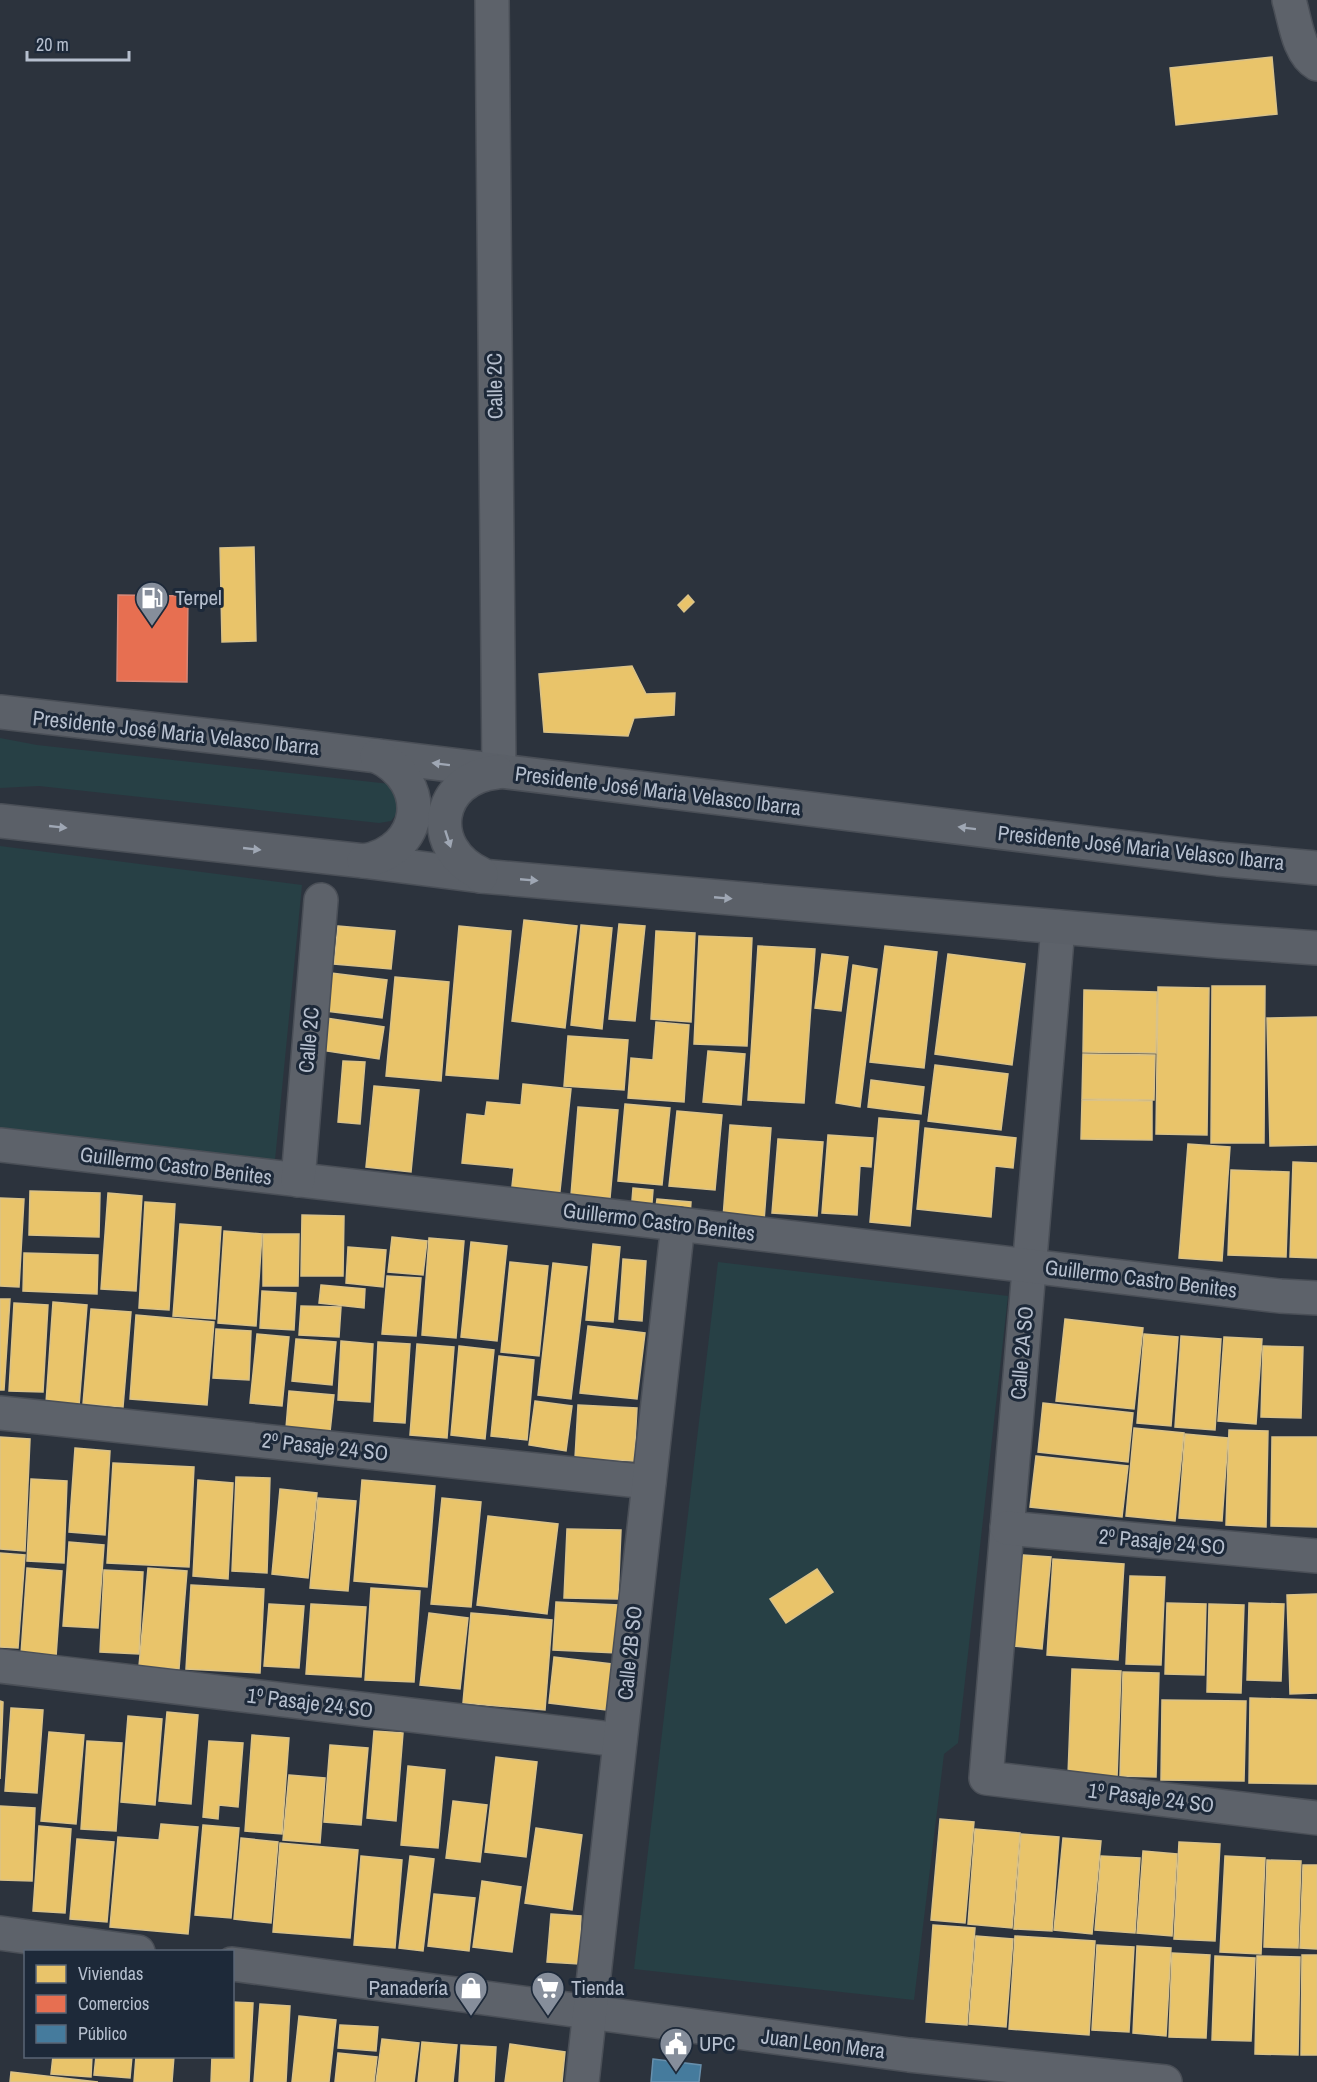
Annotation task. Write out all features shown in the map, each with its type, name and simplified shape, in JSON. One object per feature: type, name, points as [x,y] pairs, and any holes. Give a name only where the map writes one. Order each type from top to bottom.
[{"type":"main road","name":"Presidente José Maria Velasco Ibarra","points":[[0,712],[1218,859],[1317,867]]},
{"type":"main road","points":[[364,861],[378,858],[391,851],[402,841],[410,828],[414,814],[414,799],[410,785],[402,772],[391,762],[377,756]]},
{"type":"main road","points":[[481,876],[456,858],[447,837],[445,814],[450,800],[465,783],[485,773],[499,771]]},
{"type":"main road","points":[[0,821],[481,876],[1317,948]]},
{"type":"street","name":"Calle 2C","points":[[492,0],[499,771]]},
{"type":"street","points":[[1289,0],[1302,44],[1310,59],[1317,63]]},
{"type":"street","name":"Calle 2C","points":[[298,1180],[321,900]]},
{"type":"street","name":"Calle 2A SO","points":[[986,1778],[1058,927]]},
{"type":"street","name":"Guillermo Castro Benites","points":[[0,1145],[1280,1296],[1317,1298]]},
{"type":"street","name":"Calle 2B SO","points":[[582,2082],[678,1224]]},
{"type":"street","name":"2º Pasaje 24 SO","points":[[0,1413],[650,1482]]},
{"type":"street","name":"2º Pasaje 24 SO","points":[[1007,1528],[1317,1556]]},
{"type":"street","name":"1º Pasaje 24 SO","points":[[0,1666],[620,1740]]},
{"type":"street","name":"1º Pasaje 24 SO","points":[[986,1778],[1317,1818]]},
{"type":"street","points":[[0,1933],[123,1950]]},
{"type":"street","name":"Juan Leon Mera","points":[[234,1964],[909,2055],[1165,2082]]},
{"type":"green space","points":[[0,738],[37,745],[390,784],[397,790],[398,812],[391,821],[379,823],[39,786],[0,788]]},
{"type":"green space","points":[[0,846],[302,885],[275,1160],[0,1130]]},
{"type":"green space","points":[[718,1262],[1008,1296],[958,1743],[944,1754],[914,2000],[634,1969]]},
{"type":"building: Viviendas","points":[[1272,57],[1277,114],[1176,125],[1170,68]]},
{"type":"building: Viviendas","points":[[254,547],[256,641],[222,642],[220,548]]},
{"type":"building: Viviendas","points":[[688,595],[694,602],[684,612],[678,605]]},
{"type":"building: Viviendas","points":[[632,666],[646,694],[675,693],[674,715],[634,718],[628,736],[544,732],[539,674]]},
{"type":"building: Viviendas","points":[[524,920],[577,926],[565,1028],[512,1021]]},
{"type":"building: Viviendas","points":[[619,924],[645,926],[635,1021],[609,1019]]},
{"type":"building: Viviendas","points":[[581,925],[612,928],[602,1029],[571,1025]]},
{"type":"building: Viviendas","points":[[338,926],[395,931],[391,969],[334,964]]},
{"type":"building: Viviendas","points":[[459,926],[511,931],[498,1079],[446,1075]]},
{"type":"building: Viviendas","points":[[656,931],[695,933],[691,1022],[651,1019]]},
{"type":"building: Viviendas","points":[[699,936],[752,938],[747,1046],[694,1044]]},
{"type":"building: Viviendas","points":[[758,946],[815,949],[804,1103],[748,1100]]},
{"type":"building: Viviendas","points":[[885,946],[937,952],[924,1068],[870,1062]]},
{"type":"building: Viviendas","points":[[822,954],[848,957],[841,1011],[815,1008]]},
{"type":"building: Viviendas","points":[[948,954],[1025,964],[1012,1065],[935,1054]]},
{"type":"building: Viviendas","points":[[853,965],[877,969],[860,1107],[836,1103]]},
{"type":"building: Viviendas","points":[[331,973],[387,980],[382,1018],[326,1011]]},
{"type":"building: Viviendas","points":[[395,977],[449,982],[441,1081],[386,1076]]},
{"type":"building: Viviendas","points":[[1212,986],[1265,986],[1264,1143],[1211,1143]]},
{"type":"building: Viviendas","points":[[1158,987],[1209,988],[1207,1135],[1156,1134]]},
{"type":"building: Viviendas","points":[[1084,990],[1157,992],[1156,1053],[1083,1052]]},
{"type":"building: Viviendas","points":[[1317,1017],[1317,1145],[1270,1146],[1267,1018]]},
{"type":"building: Viviendas","points":[[326,1018],[384,1027],[379,1059],[320,1050]]},
{"type":"building: Viviendas","points":[[656,1022],[689,1025],[684,1102],[628,1098],[631,1058],[653,1060]]},
{"type":"building: Viviendas","points":[[568,1036],[628,1040],[624,1090],[564,1086]]},
{"type":"building: Viviendas","points":[[708,1051],[745,1054],[741,1105],[703,1102]]},
{"type":"building: Viviendas","points":[[1083,1054],[1155,1055],[1154,1100],[1082,1099]]},
{"type":"building: Viviendas","points":[[343,1061],[365,1062],[360,1124],[338,1122]]},
{"type":"building: Viviendas","points":[[935,1065],[1008,1074],[1001,1130],[928,1121]]},
{"type":"building: Viviendas","points":[[871,1080],[924,1087],[921,1114],[868,1107]]},
{"type":"building: Viviendas","points":[[523,1084],[571,1089],[559,1200],[511,1195],[514,1168],[462,1163],[467,1114],[485,1116],[487,1102],[521,1105]]},
{"type":"building: Viviendas","points":[[374,1086],[419,1090],[411,1172],[366,1167]]},
{"type":"building: Viviendas","points":[[1082,1100],[1152,1101],[1152,1140],[1081,1139]]},
{"type":"building: Viviendas","points":[[625,1104],[670,1108],[662,1185],[618,1181]]},
{"type":"building: Viviendas","points":[[578,1107],[618,1110],[610,1198],[571,1195]]},
{"type":"building: Viviendas","points":[[677,1111],[722,1115],[715,1190],[669,1186]]},
{"type":"building: Viviendas","points":[[879,1118],[919,1121],[910,1226],[870,1222]]},
{"type":"building: Viviendas","points":[[730,1125],[771,1128],[764,1221],[723,1218]]},
{"type":"building: Viviendas","points":[[925,1128],[1016,1138],[1013,1168],[995,1166],[991,1217],[917,1209]]},
{"type":"building: Viviendas","points":[[828,1135],[873,1138],[871,1167],[860,1166],[857,1215],[822,1213]]},
{"type":"building: Viviendas","points":[[778,1139],[823,1142],[817,1216],[772,1213]]},
{"type":"building: Viviendas","points":[[1188,1144],[1230,1147],[1222,1261],[1179,1258]]},
{"type":"building: Viviendas","points":[[1293,1162],[1317,1163],[1317,1258],[1290,1257]]},
{"type":"building: Viviendas","points":[[1231,1170],[1289,1172],[1286,1257],[1228,1255]]},
{"type":"building: Viviendas","points":[[633,1188],[653,1190],[651,1215],[631,1213]]},
{"type":"building: Viviendas","points":[[30,1191],[100,1193],[99,1237],[29,1235]]},
{"type":"building: Viviendas","points":[[108,1193],[142,1196],[136,1291],[101,1289]]},
{"type":"building: Viviendas","points":[[0,1198],[24,1199],[19,1287],[0,1286]]},
{"type":"building: Viviendas","points":[[657,1199],[691,1202],[690,1217],[655,1214]]},
{"type":"building: Viviendas","points":[[145,1202],[175,1204],[169,1310],[139,1308]]},
{"type":"building: Viviendas","points":[[302,1215],[344,1216],[343,1276],[301,1276]]},
{"type":"building: Viviendas","points":[[180,1224],[221,1227],[215,1319],[173,1316]]},
{"type":"building: Viviendas","points":[[224,1231],[262,1234],[256,1326],[218,1323]]},
{"type":"building: Viviendas","points":[[263,1234],[299,1234],[298,1286],[263,1286]]},
{"type":"building: Viviendas","points":[[392,1237],[427,1241],[423,1275],[388,1272]]},
{"type":"building: Viviendas","points":[[429,1238],[464,1241],[456,1338],[422,1335]]},
{"type":"building: Viviendas","points":[[471,1242],[507,1246],[497,1341],[461,1337]]},
{"type":"building: Viviendas","points":[[593,1244],[620,1247],[613,1322],[586,1320]]},
{"type":"building: Viviendas","points":[[348,1247],[386,1250],[383,1287],[346,1283]]},
{"type":"building: Viviendas","points":[[24,1253],[98,1255],[97,1294],[23,1291]]},
{"type":"building: Viviendas","points":[[623,1259],[646,1261],[642,1321],[619,1319]]},
{"type":"building: Viviendas","points":[[510,1262],[548,1266],[539,1356],[501,1352]]},
{"type":"building: Viviendas","points":[[553,1263],[587,1267],[571,1399],[538,1395]]},
{"type":"building: Viviendas","points":[[387,1276],[421,1278],[416,1336],[382,1334]]},
{"type":"building: Viviendas","points":[[321,1285],[365,1289],[364,1308],[319,1303]]},
{"type":"building: Viviendas","points":[[262,1291],[296,1293],[294,1330],[260,1328]]},
{"type":"building: Viviendas","points":[[0,1299],[10,1299],[4,1390],[0,1390]]},
{"type":"building: Viviendas","points":[[53,1302],[87,1305],[79,1406],[46,1403]]},
{"type":"building: Viviendas","points":[[14,1303],[48,1305],[43,1392],[9,1391]]},
{"type":"building: Viviendas","points":[[301,1306],[341,1307],[339,1337],[299,1335]]},
{"type":"building: Viviendas","points":[[91,1309],[131,1312],[123,1407],[83,1404]]},
{"type":"building: Viviendas","points":[[136,1315],[214,1322],[207,1405],[130,1399]]},
{"type":"building: Viviendas","points":[[1065,1319],[1143,1328],[1134,1409],[1056,1401]]},
{"type":"building: Viviendas","points":[[588,1326],[645,1333],[637,1399],[580,1393]]},
{"type":"building: Viviendas","points":[[216,1329],[251,1331],[249,1380],[213,1378]]},
{"type":"building: Viviendas","points":[[257,1334],[289,1337],[282,1406],[250,1403]]},
{"type":"building: Viviendas","points":[[1144,1334],[1178,1337],[1171,1426],[1137,1423]]},
{"type":"building: Viviendas","points":[[1181,1336],[1221,1339],[1215,1430],[1175,1427]]},
{"type":"building: Viviendas","points":[[1224,1337],[1262,1339],[1256,1424],[1218,1421]]},
{"type":"building: Viviendas","points":[[296,1339],[336,1342],[332,1385],[292,1381]]},
{"type":"building: Viviendas","points":[[341,1341],[373,1344],[370,1402],[338,1400]]},
{"type":"building: Viviendas","points":[[378,1342],[410,1344],[405,1423],[374,1421]]},
{"type":"building: Viviendas","points":[[417,1344],[454,1347],[447,1438],[410,1435]]},
{"type":"building: Viviendas","points":[[459,1346],[494,1350],[485,1439],[451,1435]]},
{"type":"building: Viviendas","points":[[1263,1346],[1303,1347],[1301,1418],[1261,1417]]},
{"type":"building: Viviendas","points":[[499,1356],[534,1360],[527,1440],[491,1436]]},
{"type":"building: Viviendas","points":[[289,1391],[334,1395],[330,1432],[286,1428]]},
{"type":"building: Viviendas","points":[[535,1401],[572,1406],[566,1451],[529,1445]]},
{"type":"building: Viviendas","points":[[1043,1403],[1133,1413],[1128,1462],[1038,1452]]},
{"type":"building: Viviendas","points":[[578,1405],[637,1408],[634,1461],[575,1458]]},
{"type":"building: Viviendas","points":[[1134,1428],[1184,1433],[1175,1521],[1126,1516]]},
{"type":"building: Viviendas","points":[[1229,1430],[1268,1431],[1266,1527],[1226,1525]]},
{"type":"building: Viviendas","points":[[1185,1434],[1228,1438],[1222,1521],[1179,1518]]},
{"type":"building: Viviendas","points":[[0,1437],[30,1439],[25,1551],[0,1549]]},
{"type":"building: Viviendas","points":[[1272,1437],[1317,1437],[1317,1527],[1271,1526]]},
{"type":"building: Viviendas","points":[[75,1448],[110,1451],[105,1535],[69,1532]]},
{"type":"building: Viviendas","points":[[1036,1456],[1128,1466],[1122,1517],[1030,1507]]},
{"type":"building: Viviendas","points":[[113,1463],[194,1467],[189,1567],[107,1563]]},
{"type":"building: Viviendas","points":[[236,1477],[270,1478],[267,1573],[232,1571]]},
{"type":"building: Viviendas","points":[[31,1479],[67,1481],[64,1563],[27,1561]]},
{"type":"building: Viviendas","points":[[198,1480],[233,1483],[228,1579],[193,1576]]},
{"type":"building: Viviendas","points":[[362,1480],[435,1486],[427,1587],[354,1581]]},
{"type":"building: Viviendas","points":[[280,1489],[317,1493],[308,1578],[272,1574]]},
{"type":"building: Viviendas","points":[[318,1498],[356,1501],[348,1591],[310,1588]]},
{"type":"building: Viviendas","points":[[442,1498],[481,1502],[471,1607],[431,1604]]},
{"type":"building: Viviendas","points":[[488,1516],[558,1524],[547,1614],[477,1605]]},
{"type":"building: Viviendas","points":[[567,1529],[621,1530],[618,1599],[564,1598]]},
{"type":"building: Viviendas","points":[[69,1542],[104,1545],[98,1628],[63,1626]]},
{"type":"building: Viviendas","points":[[0,1553],[25,1555],[18,1648],[0,1647]]},
{"type":"building: Viviendas","points":[[1023,1555],[1051,1557],[1042,1649],[1014,1646]]},
{"type":"building: Viviendas","points":[[1053,1559],[1124,1564],[1118,1660],[1047,1655]]},
{"type":"building: Viviendas","points":[[27,1568],[62,1571],[56,1657],[21,1654]]},
{"type":"building: Viviendas","points":[[148,1568],[187,1571],[179,1669],[139,1666]]},
{"type":"building: Viviendas","points":[[817,1569],[833,1592],[786,1623],[770,1599]]},
{"type":"building: Viviendas","points":[[104,1570],[143,1572],[139,1654],[100,1652]]},
{"type":"building: Viviendas","points":[[1130,1576],[1165,1577],[1161,1665],[1126,1664]]},
{"type":"building: Viviendas","points":[[191,1585],[264,1589],[260,1673],[186,1669]]},
{"type":"building: Viviendas","points":[[371,1588],[420,1591],[414,1682],[365,1680]]},
{"type":"building: Viviendas","points":[[1317,1594],[1317,1693],[1290,1694],[1287,1595]]},
{"type":"building: Viviendas","points":[[556,1602],[619,1605],[617,1653],[553,1650]]},
{"type":"building: Viviendas","points":[[1167,1603],[1206,1604],[1204,1675],[1165,1674]]},
{"type":"building: Viviendas","points":[[1249,1603],[1284,1604],[1281,1681],[1247,1680]]},
{"type":"building: Viviendas","points":[[269,1604],[304,1606],[299,1668],[264,1666]]},
{"type":"building: Viviendas","points":[[311,1604],[366,1607],[361,1677],[306,1674]]},
{"type":"building: Viviendas","points":[[1209,1604],[1244,1605],[1241,1693],[1207,1692]]},
{"type":"building: Viviendas","points":[[429,1613],[468,1618],[460,1689],[420,1685]]},
{"type":"building: Viviendas","points":[[471,1613],[552,1620],[545,1710],[463,1703]]},
{"type":"building: Viviendas","points":[[554,1657],[612,1664],[606,1710],[549,1703]]},
{"type":"building: Viviendas","points":[[1072,1669],[1121,1671],[1117,1777],[1068,1775]]},
{"type":"building: Viviendas","points":[[1123,1672],[1159,1673],[1156,1777],[1120,1776]]},
{"type":"building: Viviendas","points":[[1250,1698],[1317,1700],[1317,1784],[1249,1783]]},
{"type":"building: Viviendas","points":[[1162,1700],[1246,1701],[1244,1781],[1161,1780]]},
{"type":"building: Viviendas","points":[[0,1701],[3,1702],[0,1779]]},
{"type":"building: Viviendas","points":[[11,1708],[43,1710],[37,1793],[5,1791]]},
{"type":"building: Viviendas","points":[[167,1712],[198,1715],[191,1804],[159,1801]]},
{"type":"building: Viviendas","points":[[128,1716],[162,1719],[155,1805],[121,1802]]},
{"type":"building: Viviendas","points":[[374,1731],[403,1733],[396,1821],[367,1818]]},
{"type":"building: Viviendas","points":[[49,1732],[84,1735],[76,1824],[41,1821]]},
{"type":"building: Viviendas","points":[[252,1735],[289,1738],[282,1834],[245,1831]]},
{"type":"building: Viviendas","points":[[87,1741],[122,1743],[116,1831],[81,1829]]},
{"type":"building: Viviendas","points":[[209,1741],[243,1743],[238,1807],[219,1805],[218,1819],[203,1817]]},
{"type":"building: Viviendas","points":[[330,1745],[368,1748],[361,1825],[324,1822]]},
{"type":"building: Viviendas","points":[[496,1757],[537,1762],[526,1857],[485,1852]]},
{"type":"building: Viviendas","points":[[408,1766],[445,1770],[438,1848],[401,1845]]},
{"type":"building: Viviendas","points":[[289,1775],[325,1778],[320,1843],[283,1840]]},
{"type":"building: Viviendas","points":[[453,1801],[487,1805],[480,1862],[446,1858]]},
{"type":"building: Viviendas","points":[[0,1806],[35,1808],[32,1881],[0,1880]]},
{"type":"building: Viviendas","points":[[940,1819],[974,1822],[965,1923],[931,1920]]},
{"type":"building: Viviendas","points":[[161,1824],[198,1827],[188,1934],[110,1927],[118,1837],[159,1840]]},
{"type":"building: Viviendas","points":[[203,1825],[239,1828],[231,1918],[195,1915]]},
{"type":"building: Viviendas","points":[[39,1826],[71,1829],[65,1913],[33,1911]]},
{"type":"building: Viviendas","points":[[536,1828],[582,1835],[572,1910],[525,1903]]},
{"type":"building: Viviendas","points":[[975,1829],[1020,1833],[1012,1928],[968,1924]]},
{"type":"building: Viviendas","points":[[1021,1834],[1059,1837],[1052,1931],[1014,1929]]},
{"type":"building: Viviendas","points":[[241,1838],[278,1842],[271,1923],[234,1919]]},
{"type":"building: Viviendas","points":[[1063,1838],[1101,1841],[1092,1934],[1054,1930]]},
{"type":"building: Viviendas","points":[[77,1839],[114,1842],[107,1922],[70,1919]]},
{"type":"building: Viviendas","points":[[1179,1842],[1220,1844],[1215,1941],[1174,1939]]},
{"type":"building: Viviendas","points":[[280,1843],[358,1850],[350,1938],[273,1932]]},
{"type":"building: Viviendas","points":[[1143,1851],[1177,1854],[1172,1936],[1137,1933]]},
{"type":"building: Viviendas","points":[[361,1856],[402,1860],[395,1948],[354,1945]]},
{"type":"building: Viviendas","points":[[410,1856],[434,1859],[423,1951],[399,1948]]},
{"type":"building: Viviendas","points":[[1101,1856],[1140,1858],[1135,1933],[1095,1930]]},
{"type":"building: Viviendas","points":[[1225,1856],[1265,1858],[1261,1954],[1220,1952]]},
{"type":"building: Viviendas","points":[[1267,1860],[1301,1861],[1298,1948],[1264,1947]]},
{"type":"building: Viviendas","points":[[1303,1865],[1317,1865],[1317,1949],[1300,1948]]},
{"type":"building: Viviendas","points":[[482,1881],[521,1887],[512,1952],[473,1947]]},
{"type":"building: Viviendas","points":[[434,1894],[475,1898],[469,1951],[428,1946]]},
{"type":"building: Viviendas","points":[[551,1914],[581,1916],[579,1964],[547,1962]]},
{"type":"building: Viviendas","points":[[933,1925],[975,1928],[967,2025],[926,2022]]},
{"type":"building: Viviendas","points":[[976,1936],[1013,1939],[1006,2027],[969,2024]]},
{"type":"building: Viviendas","points":[[1015,1936],[1095,1941],[1089,2035],[1009,2029]]},
{"type":"building: Viviendas","points":[[1097,1945],[1134,1947],[1129,2032],[1092,2030]]},
{"type":"building: Viviendas","points":[[1137,1946],[1171,1948],[1166,2036],[1133,2033]]},
{"type":"building: Viviendas","points":[[1172,1953],[1210,1955],[1206,2038],[1169,2037]]},
{"type":"building: Viviendas","points":[[1302,1955],[1317,1955],[1317,2055],[1301,2055]]},
{"type":"building: Viviendas","points":[[1215,1956],[1255,1958],[1251,2041],[1212,2040]]},
{"type":"building: Viviendas","points":[[1257,1956],[1300,1957],[1298,2055],[1255,2054]]},
{"type":"building: Viviendas","points":[[234,2002],[253,2003],[249,2082],[211,2082],[212,2058],[234,2058]]},
{"type":"building: Viviendas","points":[[260,2004],[290,2006],[286,2082],[254,2082]]},
{"type":"building: Viviendas","points":[[299,2016],[336,2020],[329,2082],[292,2082]]},
{"type":"building: Viviendas","points":[[340,2025],[378,2027],[376,2051],[338,2048]]},
{"type":"building: Viviendas","points":[[382,2039],[419,2043],[414,2082],[376,2082]]},
{"type":"building: Viviendas","points":[[422,2042],[457,2045],[453,2082],[418,2082]]},
{"type":"building: Viviendas","points":[[510,2044],[565,2052],[562,2082],[505,2082]]},
{"type":"building: Viviendas","points":[[461,2045],[496,2047],[494,2082],[459,2082]]},
{"type":"building: Viviendas","points":[[338,2053],[377,2057],[374,2082],[335,2082]]},
{"type":"building: Viviendas","points":[[53,2058],[92,2058],[91,2077],[51,2074]]},
{"type":"building: Viviendas","points":[[96,2058],[132,2058],[130,2078],[94,2075]]},
{"type":"building: Viviendas","points":[[136,2058],[174,2058],[172,2082],[134,2082]]},
{"type":"building: Viviendas","points":[[11,2072],[98,2082],[10,2082]]},
{"type":"building: Comercios","name":"Terpel","points":[[118,595],[188,596],[187,682],[117,681]]},
{"type":"building: Público","name":"UPC","points":[[653,2059],[701,2065],[699,2082],[651,2082]]},
{"type":"place","name":"Terpel","points":[[152,627]]},
{"type":"place","name":"Panadería","points":[[471,2017]]},
{"type":"place","name":"Tienda","points":[[548,2017]]},
{"type":"place","name":"UPC","points":[[676,2073]]}]
